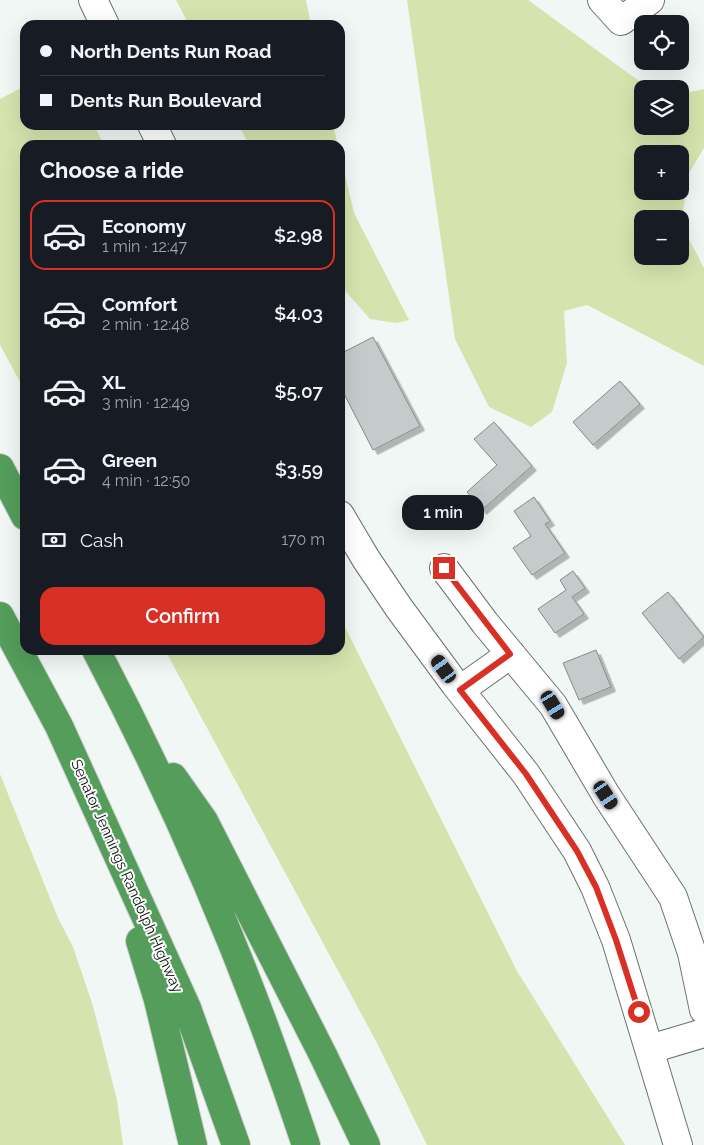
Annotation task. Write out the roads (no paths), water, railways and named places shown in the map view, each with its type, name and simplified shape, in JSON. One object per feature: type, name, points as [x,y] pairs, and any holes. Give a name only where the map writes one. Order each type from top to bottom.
[{"type":"highway","points":[[0,468],[20,506]]},
{"type":"highway","name":"Senator Jennings Randolph Highway","points":[[0,616],[20,653]]},
{"type":"highway","name":"Senator Jennings Randolph Highway","points":[[21,655],[59,726],[187,1008],[236,1145]]},
{"type":"highway","points":[[99,655],[137,728],[190,845],[254,997],[306,1145]]},
{"type":"highway","points":[[137,728],[204,821],[323,1055],[366,1145]]},
{"type":"highway","points":[[107,832],[158,1000],[193,1145]]},
{"type":"street","points":[[93,0],[103,20]]},
{"type":"street","points":[[602,0],[622,21],[650,0]]},
{"type":"street","points":[[345,524],[399,608],[526,774],[577,851],[596,887],[616,940],[678,1145]]},
{"type":"street","points":[[444,568],[510,654],[553,705],[606,795],[673,897],[692,953],[704,1010]]},
{"type":"street","points":[[460,690],[510,654]]},
{"type":"street","points":[[650,1049],[704,1034]]}]
